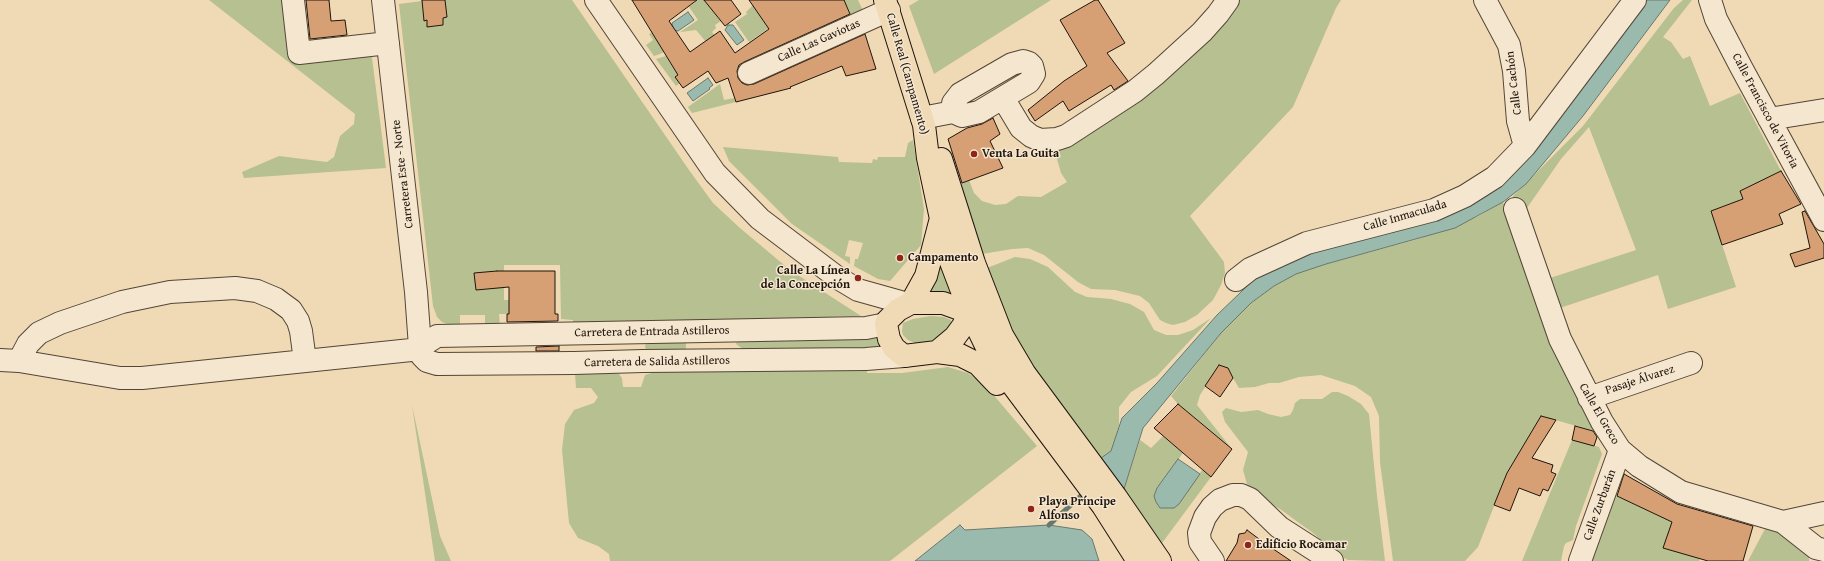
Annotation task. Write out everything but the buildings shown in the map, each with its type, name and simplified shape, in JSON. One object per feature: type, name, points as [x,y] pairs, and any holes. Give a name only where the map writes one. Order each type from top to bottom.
[{"type":"highway","name":"Calle Real (Campamento)","points":[[887,5],[923,122],[928,158],[952,262],[970,312],[991,356],[1046,427]]},
{"type":"highway","points":[[923,122],[939,154],[974,263],[1002,335],[1025,374],[1046,427]]},
{"type":"highway","points":[[941,219],[926,276],[909,303],[898,310],[886,322],[889,339],[894,348],[904,356],[937,352],[960,355],[978,364],[1046,427],[1105,504],[1160,561]]},
{"type":"highway","points":[[937,352],[955,337],[970,312],[974,302],[970,273],[974,263]]},
{"type":"highway","points":[[909,303],[942,303],[979,316],[987,324],[1003,356],[1025,374]]},
{"type":"highway","points":[[1105,504],[1132,552]]},
{"type":"street","points":[[292,0],[299,52],[388,43]]},
{"type":"street","name":"Carretera Este - Norte","points":[[383,0],[416,292],[420,347]]},
{"type":"street","points":[[596,0],[715,173],[760,219],[806,255],[838,278],[858,290],[909,303]]},
{"type":"street","points":[[1003,98],[1021,128],[1032,136],[1040,140],[1057,139],[1066,136],[1135,91],[1156,74],[1202,32],[1228,0]]},
{"type":"street","name":"Calle Cachón","points":[[1485,0],[1509,45],[1514,71],[1518,121],[1526,146]]},
{"type":"street","name":"Calle Inmaculada","points":[[1236,280],[1250,269],[1307,243],[1434,210],[1465,196],[1495,177],[1526,146],[1635,0]]},
{"type":"street","name":"Calle Francisco de Vitoria","points":[[1710,0],[1716,19],[1824,220]]},
{"type":"street","name":"Calle Las Gaviotas","points":[[749,73],[887,5]]},
{"type":"street","points":[[923,122],[953,112],[962,116],[972,115],[1029,82],[1033,77],[1033,69],[1029,63],[1023,61],[1012,64],[960,94],[953,103],[953,112]]},
{"type":"street","points":[[1769,118],[1824,110]]},
{"type":"street","name":"Calle El Greco","points":[[1515,209],[1560,339],[1589,398],[1620,450],[1639,466],[1681,492],[1783,522],[1819,553]]},
{"type":"street","points":[[6,358],[28,344],[39,333],[60,323],[122,302],[170,292],[235,288],[257,291],[276,299],[291,310],[298,321],[301,331],[305,361]]},
{"type":"street","points":[[858,290],[886,322]]},
{"type":"street","name":"Carretera de Entrada Astilleros","points":[[420,347],[437,336],[866,328],[886,322]]},
{"type":"street","points":[[693,361],[711,357],[717,350],[717,341],[715,337],[698,331]]},
{"type":"street","points":[[636,332],[626,337],[621,342],[620,351],[626,356],[643,360]]},
{"type":"street","points":[[6,358],[120,378],[178,375],[411,350],[420,347]]},
{"type":"street","name":"Carretera de Salida Astilleros","points":[[420,347],[422,356],[426,361],[437,364],[574,363],[643,360],[693,361],[866,359],[904,356]]},
{"type":"street","name":"Pasaje Álvarez","points":[[1589,398],[1691,363]]},
{"type":"street","name":"Calle Zurbarán","points":[[1580,561],[1620,450]]},
{"type":"street","points":[[1213,561],[1200,542],[1199,533],[1205,517],[1212,507],[1220,500],[1233,495],[1241,495],[1250,499],[1279,526],[1332,561]]},
{"type":"street","points":[[1783,522],[1824,512]]},
{"type":"green space","points":[[209,0],[288,0],[294,60],[371,50],[386,168],[244,178],[242,172],[279,156],[327,162],[334,157],[340,136],[354,124],[355,114]]},
{"type":"green space","points":[[445,0],[572,0],[713,203],[790,270],[861,316],[573,324],[573,320],[561,319],[560,265],[504,265],[504,300],[535,300],[526,314],[499,314],[500,326],[485,326],[485,315],[460,315],[460,326],[452,326],[442,322],[437,317],[433,306],[399,4],[422,1],[424,20],[427,20],[428,27],[443,25],[443,18],[447,17]]},
{"type":"green space","points":[[698,0],[714,0],[723,13],[717,17],[721,21],[715,25],[716,28],[712,32],[716,37],[707,43],[696,30],[680,32],[698,20],[689,7]]},
{"type":"green space","points":[[844,0],[858,0],[864,13],[812,37],[806,25],[821,25],[850,12]]},
{"type":"green space","points":[[919,0],[1051,0],[934,74],[909,6]]},
{"type":"green space","points":[[1235,0],[1341,0],[1336,8],[1293,107],[1190,216],[1224,262],[1225,273],[1221,285],[1213,300],[1197,315],[1185,322],[1173,325],[1160,320],[1149,303],[1140,296],[1115,290],[1091,289],[1078,282],[1044,255],[1028,248],[982,254],[961,183],[969,180],[974,193],[982,201],[995,205],[1006,204],[1018,196],[1041,197],[1067,182],[1061,173],[1057,159],[1057,150],[1065,146]]},
{"type":"green space","points":[[1683,0],[1692,0],[1663,37],[1671,42],[1683,59],[1690,56],[1710,106],[1740,93],[1781,171],[1741,191],[1743,199],[1711,211],[1736,287],[1668,309],[1658,275],[1557,309],[1547,279],[1636,250],[1589,127],[1561,159],[1527,208],[1515,209],[1513,196],[1583,126],[1674,8]]},
{"type":"green space","points":[[753,5],[766,25],[771,22],[773,25],[749,42],[735,22],[747,14],[746,12]]},
{"type":"green space","points":[[667,22],[669,49],[654,56],[646,45],[653,40],[649,34]]},
{"type":"green space","points":[[666,56],[672,66],[675,64],[681,74],[680,83],[676,86],[656,59]]},
{"type":"green space","points":[[720,84],[724,100],[734,98],[736,102],[692,113],[688,107]]},
{"type":"green space","points":[[913,140],[924,209],[921,245],[890,281],[878,279],[854,266],[855,259],[858,259],[863,243],[849,240],[845,256],[850,257],[850,264],[792,224],[729,161],[723,147],[838,157],[839,162],[872,163],[873,159],[877,160],[878,157],[905,157],[908,143]]},
{"type":"green space","points":[[1503,202],[1598,432],[1541,416],[1507,473],[1478,547],[1465,561],[1393,561],[1380,462],[1379,416],[1371,397],[1355,386],[1321,375],[1299,377],[1279,383],[1269,383],[1255,387],[1239,388],[1233,378],[1219,366],[1200,395],[1197,405],[1232,449],[1178,404],[1171,396],[1221,333],[1251,303],[1274,286],[1296,274],[1326,264],[1418,239],[1477,217]]},
{"type":"green space","points":[[1015,257],[1030,259],[1048,267],[1075,292],[1087,297],[1111,299],[1130,304],[1144,312],[1154,330],[1166,335],[1178,335],[1193,330],[1211,318],[1157,376],[1131,392],[1119,407],[1119,425],[1115,441],[1111,451],[1101,458],[1044,386],[1000,311],[987,268]]},
{"type":"green space","points":[[937,262],[942,264],[951,294],[949,296],[928,294]]},
{"type":"green space","points":[[931,316],[944,317],[951,320],[951,325],[937,338],[925,343],[915,343],[908,340],[903,335],[903,323],[913,319]]},
{"type":"green space","points":[[878,335],[882,349],[743,349],[736,344],[737,341]]},
{"type":"green space","points":[[646,341],[686,342],[686,347],[685,351],[648,350],[645,348]]},
{"type":"green space","points":[[948,367],[968,373],[985,385],[1037,446],[890,561],[610,561],[609,554],[598,546],[578,538],[569,523],[562,450],[565,424],[574,410],[594,403],[598,397],[591,388],[576,388],[575,373],[619,374],[622,378],[623,387],[641,387],[645,375],[655,372],[867,369],[867,373],[902,373]]},
{"type":"green space","points":[[1332,392],[1338,392],[1348,396],[1361,404],[1369,414],[1385,561],[1348,560],[1335,553],[1313,533],[1280,509],[1256,496],[1247,484],[1243,470],[1248,452],[1225,422],[1222,412],[1226,408],[1241,412],[1258,410],[1281,417],[1290,415],[1295,403],[1300,399],[1322,399]]},
{"type":"green space","points":[[412,405],[440,536],[451,561],[435,561]]},
{"type":"green space","points":[[1163,436],[1183,453],[1157,488],[1179,504],[1202,470],[1211,477],[1162,543],[1124,489],[1140,440],[1151,448]]},
{"type":"green space","points":[[1572,440],[1599,447],[1602,454],[1576,526],[1573,540],[1566,543],[1564,546],[1561,561],[1522,561]]},
{"type":"green space","points":[[1614,495],[1672,522],[1700,559],[1699,561],[1588,561]]},
{"type":"green space","points":[[1766,527],[1779,533],[1809,556],[1809,561],[1748,561]]},
{"type":"shaded area","points":[[1642,0],[1670,0],[1583,116],[1526,184],[1503,202],[1455,228],[1326,264],[1296,274],[1274,286],[1251,303],[1221,333],[1143,428],[1124,489],[1101,458],[1111,451],[1122,418],[1157,383],[1217,315],[1266,268],[1463,204]]},
{"type":"shaded area","points":[[688,12],[694,20],[678,31],[673,30],[672,23]]},
{"type":"shaded area","points":[[728,25],[733,25],[744,40],[737,45],[725,30]]},
{"type":"shaded area","points":[[708,78],[713,85],[709,88],[710,89],[693,101],[687,93]]},
{"type":"shaded area","points":[[1178,459],[1200,474],[1179,504],[1174,508],[1160,508],[1154,496],[1157,488]]},
{"type":"shaded area","points":[[960,525],[965,530],[1049,525],[1082,530],[1092,539],[1099,561],[915,561]]},
{"type":"waterway","points":[[1049,525],[1085,492]]},
{"type":"place","name":"Venta La Guita","points":[[974,154]]},
{"type":"place","name":"Campamento","points":[[900,258]]},
{"type":"place","name":"Calle La Línea de la Concepción","points":[[858,278]]},
{"type":"place","name":"Playa Príncipe Alfonso","points":[[1031,509]]},
{"type":"place","name":"Edificio Rocamar","points":[[1248,545]]}]
